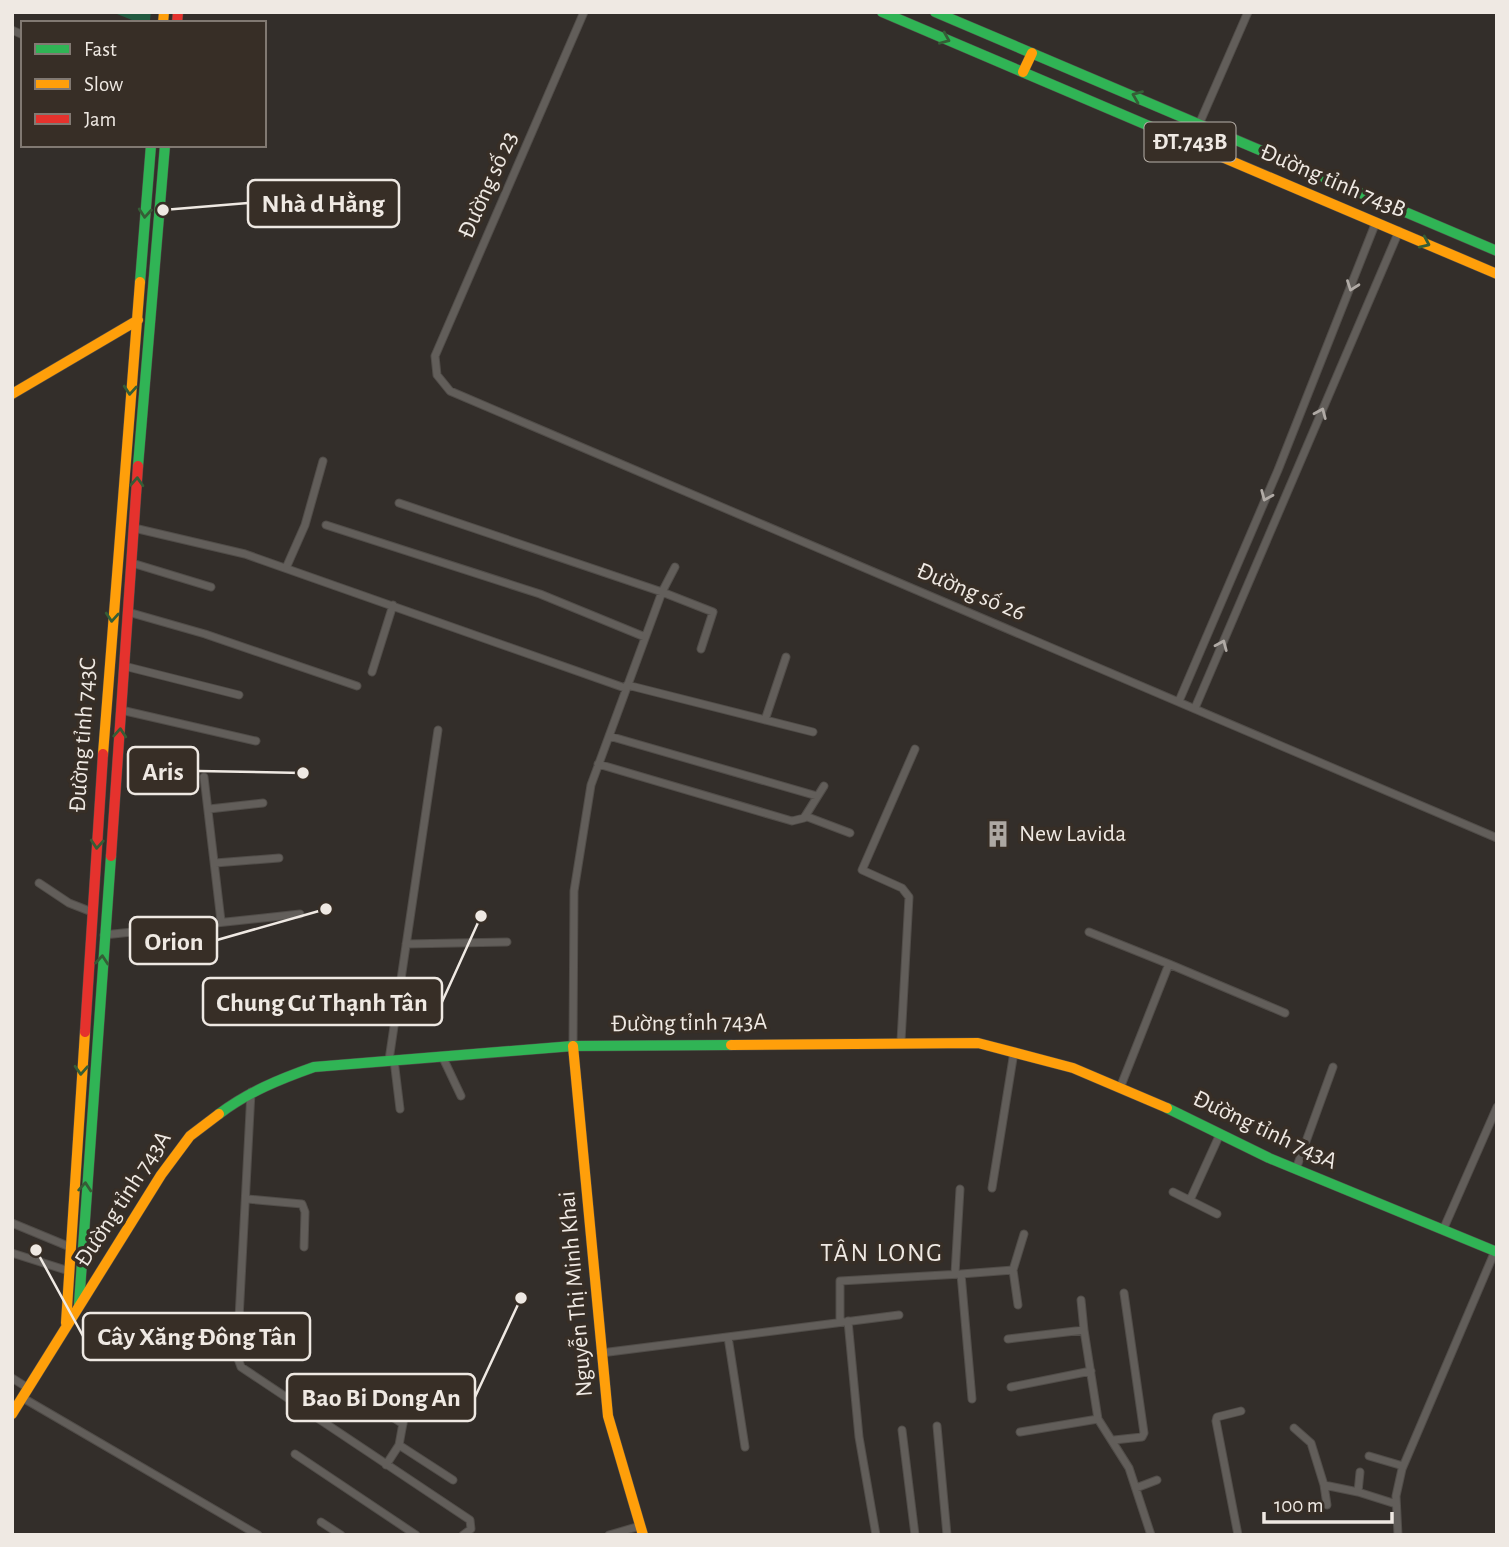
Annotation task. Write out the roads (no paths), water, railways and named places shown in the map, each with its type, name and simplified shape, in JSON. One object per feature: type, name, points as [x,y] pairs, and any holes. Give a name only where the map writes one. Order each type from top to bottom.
[{"type":"main road","name":"Đường tỉnh 743B","points":[[882,12],[1497,274]]},
{"type":"main road","name":"Đường tỉnh 743B","points":[[935,12],[1200,122],[1497,251]]},
{"type":"main road","points":[[1023,72],[1032,53]]},
{"type":"main road","name":"Đường tỉnh 743C","points":[[79,1304],[71,1247],[92,912],[135,322],[151,147]]},
{"type":"main road","name":"Đường tỉnh 743C","points":[[65,1327],[73,1274],[104,935],[149,313],[165,147]]},
{"type":"main road","points":[[12,394],[45,372],[149,313]]},
{"type":"main road","name":"Đường tỉnh 743A","points":[[12,1414],[79,1304],[185,1142],[204,1123],[251,1092],[314,1067],[573,1046],[901,1041],[978,1043],[1073,1068],[1296,1169],[1496,1252]]},
{"type":"main road","name":"Nguyễn Thị Minh Khai","points":[[573,1046],[582,1111],[608,1416],[641,1530]]},
{"type":"main road","points":[[73,1274],[99,1274]]},
{"type":"street","name":"Đường số 23","points":[[437,374],[435,356],[584,12]]},
{"type":"street","points":[[1200,122],[1248,12]]},
{"type":"street","points":[[1180,701],[1278,470],[1376,222]]},
{"type":"street","points":[[1195,708],[1399,231]]},
{"type":"street","name":"Đường số 26","points":[[437,374],[450,391],[1497,838]]},
{"type":"street","points":[[286,568],[305,525],[323,461]]},
{"type":"street","points":[[1278,470],[1294,475]]},
{"type":"street","points":[[399,503],[662,592],[713,612],[701,649]]},
{"type":"street","points":[[326,525],[540,594],[645,637]]},
{"type":"street","points":[[134,528],[245,554],[626,686],[813,732]]},
{"type":"street","points":[[132,563],[211,586]]},
{"type":"street","points":[[573,1046],[574,891],[588,798],[626,686],[662,592],[675,566]]},
{"type":"street","points":[[372,672],[393,605]]},
{"type":"street","points":[[128,612],[205,634],[357,686]]},
{"type":"street","points":[[765,720],[786,657]]},
{"type":"street","points":[[124,667],[239,695]]},
{"type":"street","points":[[121,710],[256,741]]},
{"type":"street","points":[[400,1109],[392,1060],[406,944],[438,730]]},
{"type":"street","points":[[609,736],[817,796]]},
{"type":"street","points":[[901,1041],[909,897],[902,888],[862,870],[915,749]]},
{"type":"street","points":[[598,764],[792,821],[805,816],[824,786]]},
{"type":"street","points":[[204,777],[220,921]]},
{"type":"street","points":[[209,809],[263,803]]},
{"type":"street","points":[[805,816],[850,833]]},
{"type":"street","points":[[215,863],[279,858]]},
{"type":"street","points":[[39,883],[69,903],[92,912]]},
{"type":"street","points":[[104,935],[300,914]]},
{"type":"street","points":[[1089,932],[1285,1013]]},
{"type":"street","points":[[406,944],[507,942]]},
{"type":"street","points":[[1121,1088],[1169,964]]},
{"type":"street","points":[[992,1188],[1014,1052]]},
{"type":"street","points":[[443,1058],[461,1096]]},
{"type":"street","points":[[1296,1169],[1333,1067]]},
{"type":"street","points":[[251,1092],[236,1356],[241,1367],[470,1520],[471,1529],[463,1535]]},
{"type":"street","points":[[1443,1230],[1497,1108]]},
{"type":"street","points":[[1190,1200],[1220,1134]]},
{"type":"street","points":[[960,1189],[958,1274],[972,1399]]},
{"type":"street","points":[[1173,1192],[1217,1214]]},
{"type":"street","points":[[247,1199],[302,1203],[305,1212],[304,1247]]},
{"type":"street","points":[[12,1223],[71,1247]]},
{"type":"street","points":[[1018,1305],[1013,1270],[1024,1234]]},
{"type":"street","points":[[1398,1535],[1397,1483],[1496,1252]]},
{"type":"street","points":[[12,1253],[73,1274]]},
{"type":"street","points":[[876,1535],[859,1437],[840,1281],[1013,1270]]},
{"type":"street","points":[[1114,1440],[1142,1437],[1144,1433],[1124,1293]]},
{"type":"street","points":[[1081,1300],[1098,1419],[1114,1440],[1136,1488],[1151,1535]]},
{"type":"street","points":[[601,1353],[899,1315]]},
{"type":"street","points":[[1009,1339],[1084,1330]]},
{"type":"street","points":[[199,1335],[236,1356]]},
{"type":"street","points":[[728,1337],[745,1447]]},
{"type":"street","points":[[1011,1387],[1091,1371]]},
{"type":"street","points":[[12,1378],[25,1393],[258,1535]]},
{"type":"street","points":[[386,1465],[399,1445],[411,1379]]},
{"type":"street","points":[[382,1410],[402,1424]]},
{"type":"street","points":[[1238,1535],[1216,1421],[1217,1417],[1241,1411]]},
{"type":"street","points":[[1020,1432],[1098,1419]]},
{"type":"street","points":[[937,1426],[947,1535]]},
{"type":"street","points":[[1294,1428],[1311,1443],[1327,1505]]},
{"type":"street","points":[[902,1430],[915,1535]]},
{"type":"street","points":[[399,1445],[453,1480]]},
{"type":"street","points":[[295,1454],[416,1535]]},
{"type":"street","points":[[1369,1456],[1403,1466]]},
{"type":"street","points":[[1358,1492],[1360,1472]]},
{"type":"street","points":[[1136,1488],[1157,1480]]},
{"type":"street","points":[[1324,1485],[1396,1504]]},
{"type":"street","points":[[321,1522],[341,1535]]},
{"type":"street","points":[[609,1535],[641,1530]]},
{"type":"place","name":"Nhà d Hằng","points":[[163,210]]},
{"type":"place","name":"Aris","points":[[303,773]]},
{"type":"place","name":"New Lavida","points":[[998,834]]},
{"type":"place","name":"Orion","points":[[326,909]]},
{"type":"place","name":"Chung Cư Thạnh Tân","points":[[481,916]]},
{"type":"place","name":"Cây Xăng Đông Tân","points":[[36,1250]]},
{"type":"place","name":"Bao Bi Dong An","points":[[521,1298]]},
{"type":"district","name":"TÂN LONG","points":[[882,1253]]}]
